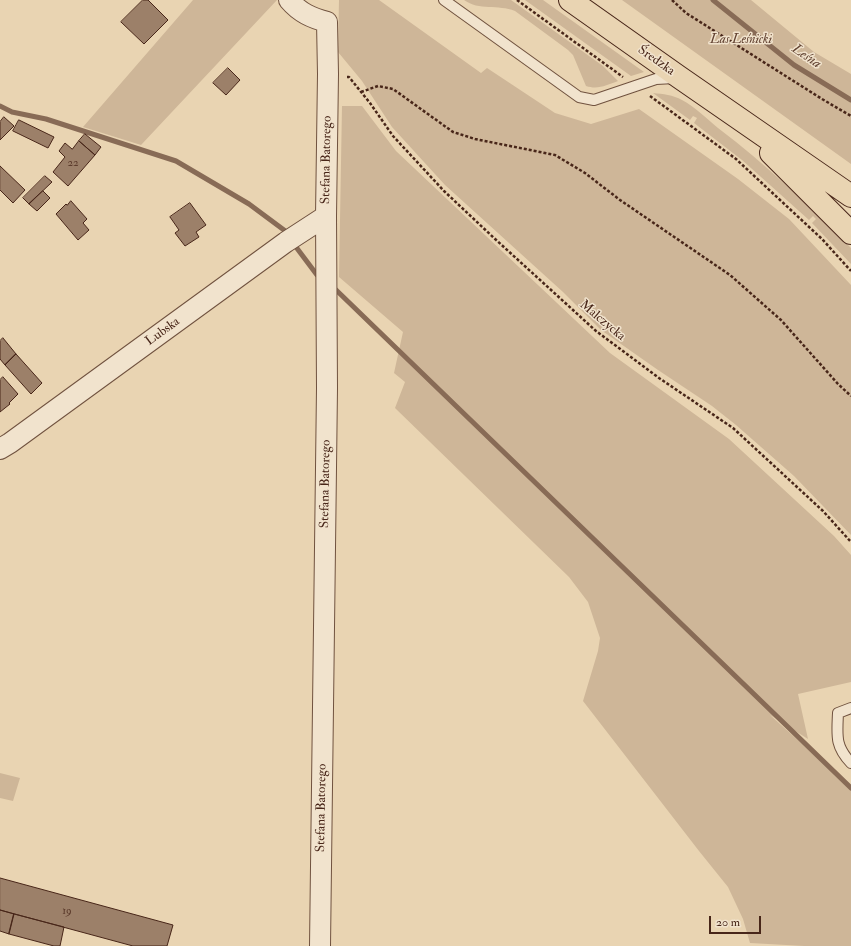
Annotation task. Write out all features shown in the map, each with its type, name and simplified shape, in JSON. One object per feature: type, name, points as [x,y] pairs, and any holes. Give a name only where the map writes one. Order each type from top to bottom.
[{"type":"main road","name":"Średzka","points":[[570,0],[742,121]]},
{"type":"main road","points":[[742,121],[851,196]]},
{"type":"main road","points":[[742,121],[782,165],[851,233]]},
{"type":"street","name":"Stefana Batorego","points":[[289,0],[296,8],[312,18],[327,22],[327,388],[320,946]]},
{"type":"street","name":"Lubska","points":[[0,449],[16,439],[286,242],[326,216]]},
{"type":"lane","points":[[444,0],[579,97],[594,100],[656,79],[679,77]]},
{"type":"lane","points":[[851,708],[838,713],[837,729],[839,747],[843,755],[851,763]]},
{"type":"path","points":[[517,0],[736,159],[822,239],[851,271]]},
{"type":"path","points":[[672,0],[686,13],[822,100],[851,116]]},
{"type":"path","name":"Malczycka","points":[[851,396],[838,384],[781,320],[730,275],[620,200],[585,174],[555,155],[474,139],[453,132],[393,88],[378,86],[361,92],[392,136],[444,191],[494,238],[596,331],[659,378],[733,428],[823,511],[851,542]]},
{"type":"green space","points":[[193,0],[277,0],[141,145],[83,127]]},
{"type":"green space","points":[[339,0],[379,0],[481,73],[487,68],[555,113],[591,124],[639,109],[738,179],[789,219],[851,285],[851,535],[794,476],[736,425],[712,406],[601,330],[563,292],[445,185],[392,127],[362,81],[338,52]]},
{"type":"green space","points":[[464,0],[511,0],[603,66],[618,81],[598,87],[586,86],[573,55],[515,11],[476,5]]},
{"type":"green space","points":[[525,0],[543,0],[644,72],[631,76]]},
{"type":"green space","name":"Las Leśnicki","points":[[622,0],[751,0],[814,52],[851,74],[851,164]]},
{"type":"green space","points":[[653,93],[679,98],[687,103],[753,156],[803,201],[851,248],[851,264],[812,223],[816,219],[813,216],[809,220],[742,160],[694,123],[697,118],[693,116],[690,120]]},
{"type":"green space","points":[[342,106],[362,106],[396,151],[610,353],[729,439],[834,536],[851,555],[851,682],[798,694],[808,739],[770,715],[851,788],[851,946],[804,946],[750,943],[743,919],[728,887],[583,701],[598,651],[600,638],[588,602],[569,577],[395,408],[405,382],[394,373],[403,332],[339,277]]},
{"type":"green space","points":[[0,773],[20,778],[13,801],[0,798]]},
{"type":"building","points":[[143,0],[148,0],[168,20],[144,44],[121,22]]},
{"type":"building","points":[[228,68],[240,80],[226,95],[213,83]]},
{"type":"building","points":[[4,117],[14,126],[0,140],[0,122]]},
{"type":"building","points":[[19,120],[54,137],[48,148],[13,131]]},
{"type":"building","points":[[85,134],[101,147],[95,155],[79,141]]},
{"type":"building","points":[[79,141],[95,155],[68,186],[53,172],[65,157],[59,151],[65,143],[72,149]]},
{"type":"building","points":[[0,166],[25,190],[13,203],[0,190]]},
{"type":"building","points":[[45,176],[52,182],[29,204],[23,198]]},
{"type":"building","points":[[43,191],[50,198],[37,211],[29,204]]},
{"type":"building","points":[[71,201],[87,219],[83,223],[89,230],[78,240],[56,214]]},
{"type":"building","points":[[190,203],[206,225],[196,232],[199,237],[185,246],[175,233],[179,230],[170,217]]},
{"type":"building","points":[[3,338],[16,354],[5,365],[0,359],[0,341]]},
{"type":"building","points":[[16,354],[42,383],[31,394],[5,365]]},
{"type":"building","points":[[3,377],[18,394],[9,403],[10,404],[0,412],[0,380]]},
{"type":"building","points":[[0,878],[173,925],[167,946],[133,946],[0,910]]},
{"type":"building","points":[[0,910],[14,914],[9,934],[0,931]]},
{"type":"building","points":[[14,914],[64,927],[60,946],[54,946],[9,934]]},
{"type":"waterway","name":"Leśna","points":[[713,0],[794,65],[851,100]]},
{"type":"waterway","points":[[0,106],[12,112],[46,119],[176,161],[249,204],[288,233]]},
{"type":"waterway","points":[[296,247],[317,275]]},
{"type":"waterway","points":[[333,287],[851,788]]}]
